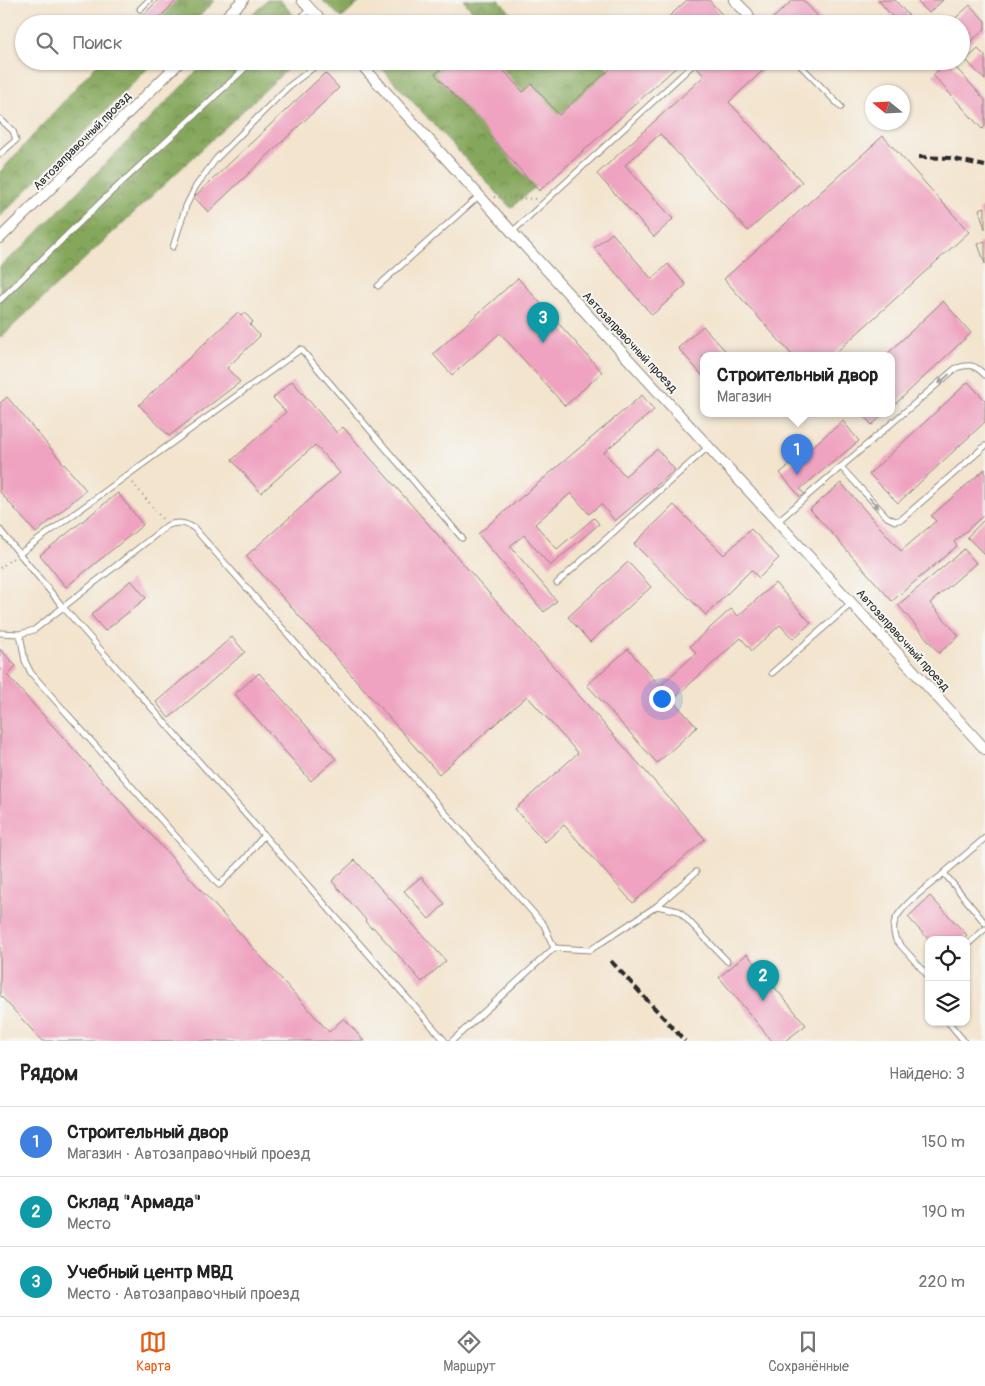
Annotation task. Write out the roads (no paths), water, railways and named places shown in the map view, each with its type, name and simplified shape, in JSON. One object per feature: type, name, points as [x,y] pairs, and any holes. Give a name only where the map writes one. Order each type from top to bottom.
[{"type":"street","points":[[228,15],[243,0]]},
{"type":"street","points":[[302,0],[316,15]]},
{"type":"street","points":[[734,0],[748,14]]},
{"type":"street","name":"Автозаправочный проезд","points":[[0,238],[172,70]]},
{"type":"street","name":"Автозаправочный проезд","points":[[366,70],[985,749]]},
{"type":"lane","points":[[140,10],[149,0]]},
{"type":"lane","points":[[303,15],[310,8]]},
{"type":"lane","points":[[0,300],[106,196],[243,70]]},
{"type":"lane","points":[[173,247],[192,192],[216,159],[288,87],[310,70]]},
{"type":"lane","points":[[512,232],[687,70]]},
{"type":"lane","points":[[805,70],[841,107]]},
{"type":"lane","points":[[0,119],[14,131],[16,140],[0,154]]},
{"type":"lane","points":[[378,286],[479,196]]},
{"type":"lane","points":[[19,554],[301,349],[462,538]]},
{"type":"lane","points":[[778,521],[956,368],[968,365],[978,367],[985,375]]},
{"type":"lane","points":[[557,583],[709,446]]},
{"type":"lane","points":[[842,467],[887,516],[895,521],[902,519],[985,446]]},
{"type":"lane","points":[[0,633],[20,634],[34,630],[168,525],[177,522],[194,528],[544,924],[554,948]]},
{"type":"lane","points":[[0,530],[63,608],[445,1041]]},
{"type":"lane","points":[[772,674],[852,603]]},
{"type":"lane","points":[[20,634],[25,661],[31,673],[219,885],[245,859],[264,835]]},
{"type":"lane","points":[[925,973],[896,940],[894,924],[897,916],[903,908],[985,838]]},
{"type":"lane","points":[[452,1041],[554,948],[590,950],[657,906],[696,872]]},
{"type":"lane","points":[[944,873],[985,923]]},
{"type":"lane","points":[[657,906],[679,911],[727,961]]},
{"type":"lane","points":[[970,942],[985,929]]},
{"type":"lane","points":[[951,1026],[964,1041]]},
{"type":"railway","points":[[919,157],[950,158],[985,166]]},
{"type":"railway","points":[[611,961],[685,1041]]},
{"type":"place","name":"Учебный центр МВД","points":[[543,343]]},
{"type":"place","name":"Строительный двор","points":[[797,475]]},
{"type":"place","name":"Склад \"Армада\"","points":[[763,1001]]}]
